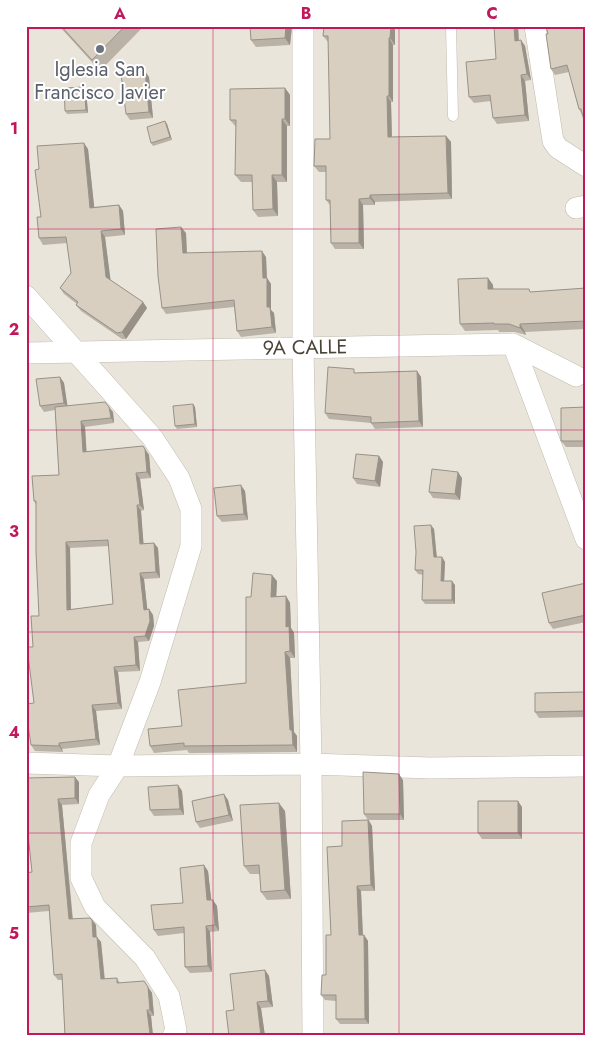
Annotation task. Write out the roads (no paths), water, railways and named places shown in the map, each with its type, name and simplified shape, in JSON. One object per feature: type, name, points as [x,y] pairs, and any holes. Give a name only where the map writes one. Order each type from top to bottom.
[{"type":"street","points":[[303,26],[303,347],[311,764],[313,1036]]},
{"type":"street","points":[[535,26],[554,141],[558,148],[586,166]]},
{"type":"street","points":[[26,296],[152,437],[179,478],[191,509],[191,546],[150,682],[118,766],[99,795],[80,843],[81,878],[95,907],[145,958],[168,996],[176,1030],[173,1036]]},
{"type":"street","points":[[513,344],[586,539]]},
{"type":"street","name":"9A CALLE","points":[[26,353],[513,344],[576,376]]},
{"type":"street","points":[[26,763],[118,766],[311,764],[430,768],[586,766]]},
{"type":"lane","points":[[451,26],[453,116]]},
{"type":"place","name":"Iglesia San Francisco Javier","points":[[100,49]]}]
